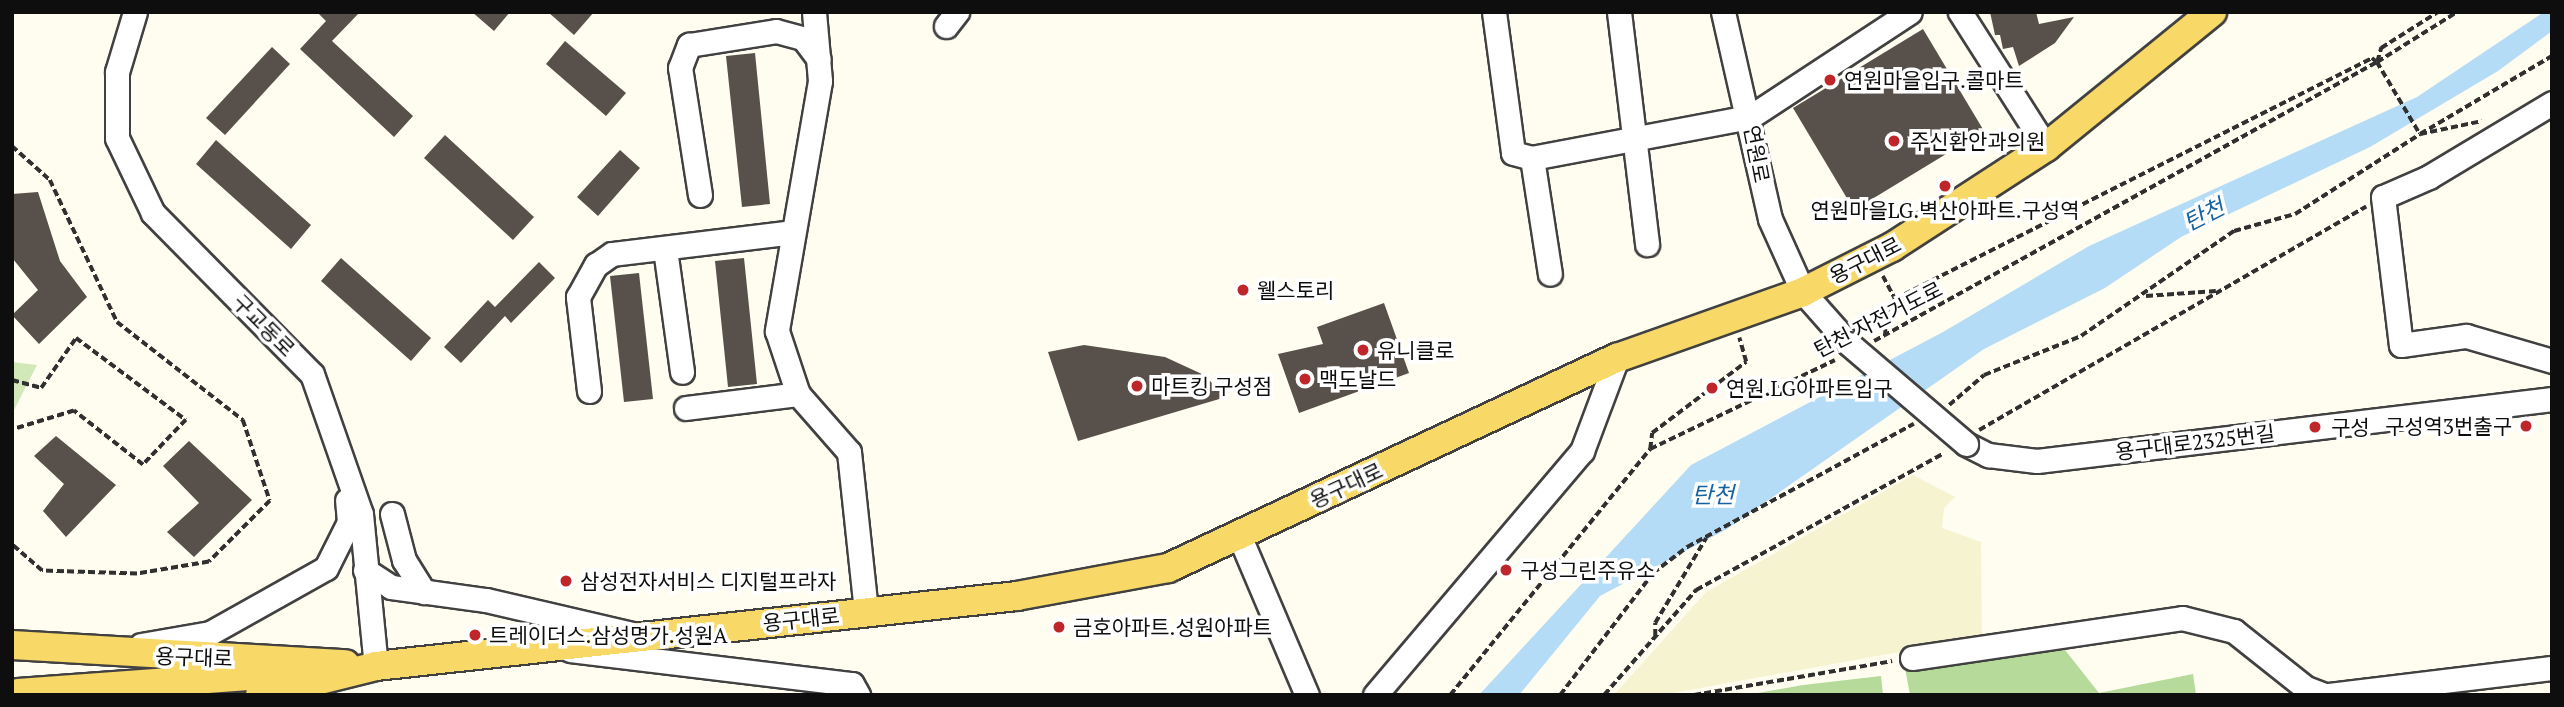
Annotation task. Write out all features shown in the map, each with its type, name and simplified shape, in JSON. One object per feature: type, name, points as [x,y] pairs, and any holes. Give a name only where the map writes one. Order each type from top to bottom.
[{"type":"main road","name":"용구대로","points":[[260,695],[376,666],[1101,583],[1168,568],[1617,358],[1803,292],[1944,218],[2046,147],[2213,12]]},
{"type":"main road","name":"용구대로","points":[[12,645],[100,653],[376,666]]},
{"type":"main road","points":[[19,694],[75,674],[260,660]]},
{"type":"main road","points":[[19,694],[376,666]]},
{"type":"street","name":"구교동로","points":[[135,12],[117,72],[117,138],[153,213],[312,374],[343,451],[361,514],[376,666]]},
{"type":"street","points":[[814,12],[820,59],[777,331],[798,394],[849,452],[866,612]]},
{"type":"street","points":[[1494,12],[1513,153],[1532,158],[1749,117],[1910,12]]},
{"type":"street","points":[[1619,12],[1632,141],[1647,244]]},
{"type":"street","name":"연원로","points":[[1723,12],[1749,117],[1770,219],[1803,292]]},
{"type":"street","points":[[1960,12],[2046,147]]},
{"type":"street","points":[[700,195],[681,68],[689,45],[776,31],[803,38],[820,59]]},
{"type":"street","points":[[2552,103],[2429,177],[2383,197],[2401,345],[2466,336],[2552,361]]},
{"type":"street","points":[[1532,158],[1550,274]]},
{"type":"street","points":[[589,391],[578,297],[585,278],[612,254],[793,232]]},
{"type":"street","points":[[665,249],[682,372]]},
{"type":"street","points":[[1803,292],[1852,348]]},
{"type":"street","name":"용구대로2325번길","points":[[1852,348],[1966,443],[1987,455],[2037,461],[2552,399]]},
{"type":"street","points":[[1376,695],[1582,451],[1617,358]]},
{"type":"street","points":[[686,408],[798,394]]},
{"type":"street","points":[[100,653],[210,633],[326,568],[349,522],[343,451]]},
{"type":"street","points":[[392,513],[404,561],[424,592]]},
{"type":"street","points":[[1239,534],[1307,695]]},
{"type":"street","points":[[365,570],[391,587],[645,637]]},
{"type":"street","points":[[1912,658],[2182,618],[2234,631],[2306,688],[2326,695],[2552,668]]},
{"type":"street","points":[[557,647],[614,660],[678,661],[852,684],[858,695]]},
{"type":"path","points":[[2377,62],[2381,48],[2438,12]]},
{"type":"path","points":[[2377,62],[2457,12]]},
{"type":"path","points":[[1937,411],[1984,375],[2081,336],[2146,296],[2234,231],[2295,214],[2420,134],[2552,56]]},
{"type":"path","points":[[1885,336],[1885,314],[1895,299],[2372,58],[2388,76],[2417,123],[2420,134]]},
{"type":"path","name":"탄천 자전거도로","points":[[1450,695],[1650,449],[1852,348],[1885,336],[2377,62]]},
{"type":"path","points":[[12,146],[50,180],[117,322],[243,420],[270,501],[209,562],[137,574],[42,571],[12,545]]},
{"type":"path","points":[[1993,417],[2383,197]]},
{"type":"path","points":[[2146,296],[2218,291]]},
{"type":"path","points":[[1650,449],[1652,433],[1746,362],[1734,317]]},
{"type":"path","points":[[12,380],[41,388],[76,338],[186,420],[143,465],[74,411],[12,430]]},
{"type":"path","points":[[1560,695],[1653,573],[1707,536],[1925,418]]},
{"type":"path","points":[[1604,695],[1696,590],[1906,468],[1966,443]]},
{"type":"path","points":[[1655,636],[1655,623],[1707,536]]},
{"type":"path","points":[[1694,695],[1912,658]]},
{"type":"shaded area","points":[[1913,475],[1955,497],[1944,508],[1942,528],[1981,542],[1982,637],[1662,695],[1614,695],[1706,592]]},
{"type":"green space","points":[[12,362],[37,365],[12,414]]},
{"type":"green space","points":[[2065,650],[2099,693],[2193,674],[2196,695],[1910,695],[1905,668]]},
{"type":"green space","points":[[1881,676],[1883,695],[1747,695],[1803,685]]},
{"type":"water","name":"탄천","points":[[2544,12],[2552,12],[2552,31],[2498,71],[2370,147],[2181,237],[2105,288],[1984,349],[1727,529],[1600,596],[1519,695],[1479,695],[1691,465],[1943,332],[2089,246],[2417,97]]},
{"type":"building","points":[[317,12],[360,12],[332,41],[413,116],[394,137],[300,49],[326,21]]},
{"type":"building","points":[[472,12],[510,12],[494,31]]},
{"type":"building","points":[[548,12],[594,12],[574,35]]},
{"type":"building","points":[[1990,12],[2036,12],[2039,24],[2074,17],[2055,43],[2019,66],[2013,47],[2003,49],[2000,35],[1995,35]]},
{"type":"building","points":[[1923,29],[1984,131],[1854,210],[1793,108]]},
{"type":"building","points":[[565,41],[626,93],[606,116],[546,64]]},
{"type":"building","points":[[272,47],[290,64],[225,135],[206,118]]},
{"type":"building","points":[[755,53],[770,204],[742,207],[726,56]]},
{"type":"building","points":[[445,135],[534,217],[513,240],[424,158]]},
{"type":"building","points":[[216,140],[311,225],[291,249],[196,164]]},
{"type":"building","points":[[620,150],[640,168],[598,216],[577,197]]},
{"type":"building","points":[[38,192],[60,261],[87,297],[39,344],[12,315],[38,290],[13,259],[12,194]]},
{"type":"building","points":[[341,258],[431,338],[411,361],[321,281]]},
{"type":"building","points":[[744,258],[757,384],[728,387],[715,261]]},
{"type":"building","points":[[539,262],[555,278],[511,323],[505,316],[461,363],[444,347],[488,300],[495,307]]},
{"type":"building","points":[[639,273],[653,399],[624,402],[610,276]]},
{"type":"building","name":"유니클로","points":[[1384,303],[1409,373],[1299,413],[1278,354],[1323,344],[1317,327]]},
{"type":"building","name":"마트킹 구성점","points":[[1084,345],[1165,357],[1204,375],[1226,397],[1078,441],[1048,352]]},
{"type":"building","points":[[56,436],[116,485],[66,537],[43,511],[64,484],[34,456]]},
{"type":"building","points":[[189,441],[252,500],[194,557],[167,532],[199,503],[163,466]]},
{"type":"place","name":"연원마을입구.콜마트","points":[[1830,80]]},
{"type":"place","name":"주신환안과의원","points":[[1894,141]]},
{"type":"place","name":"연원마을LG.벽산아파트.구성역","points":[[1945,186]]},
{"type":"place","name":"웰스토리","points":[[1243,290]]},
{"type":"place","name":"유니클로","points":[[1363,350]]},
{"type":"place","name":"맥도날드","points":[[1305,379]]},
{"type":"place","name":"마트킹 구성점","points":[[1137,386]]},
{"type":"place","name":"연원.LG아파트입구","points":[[1712,388]]},
{"type":"place","name":"구성역3번출구","points":[[2526,426]]},
{"type":"place","name":"구성","points":[[2315,427]]},
{"type":"place","name":"구성그린주유소","points":[[1506,570]]},
{"type":"place","name":"삼성전자서비스 디지털프라자","points":[[566,581]]},
{"type":"place","name":"금호아파트.성원아파트","points":[[1059,627]]},
{"type":"place","name":"트레이더스.삼성명가.성원A","points":[[475,635]]}]
